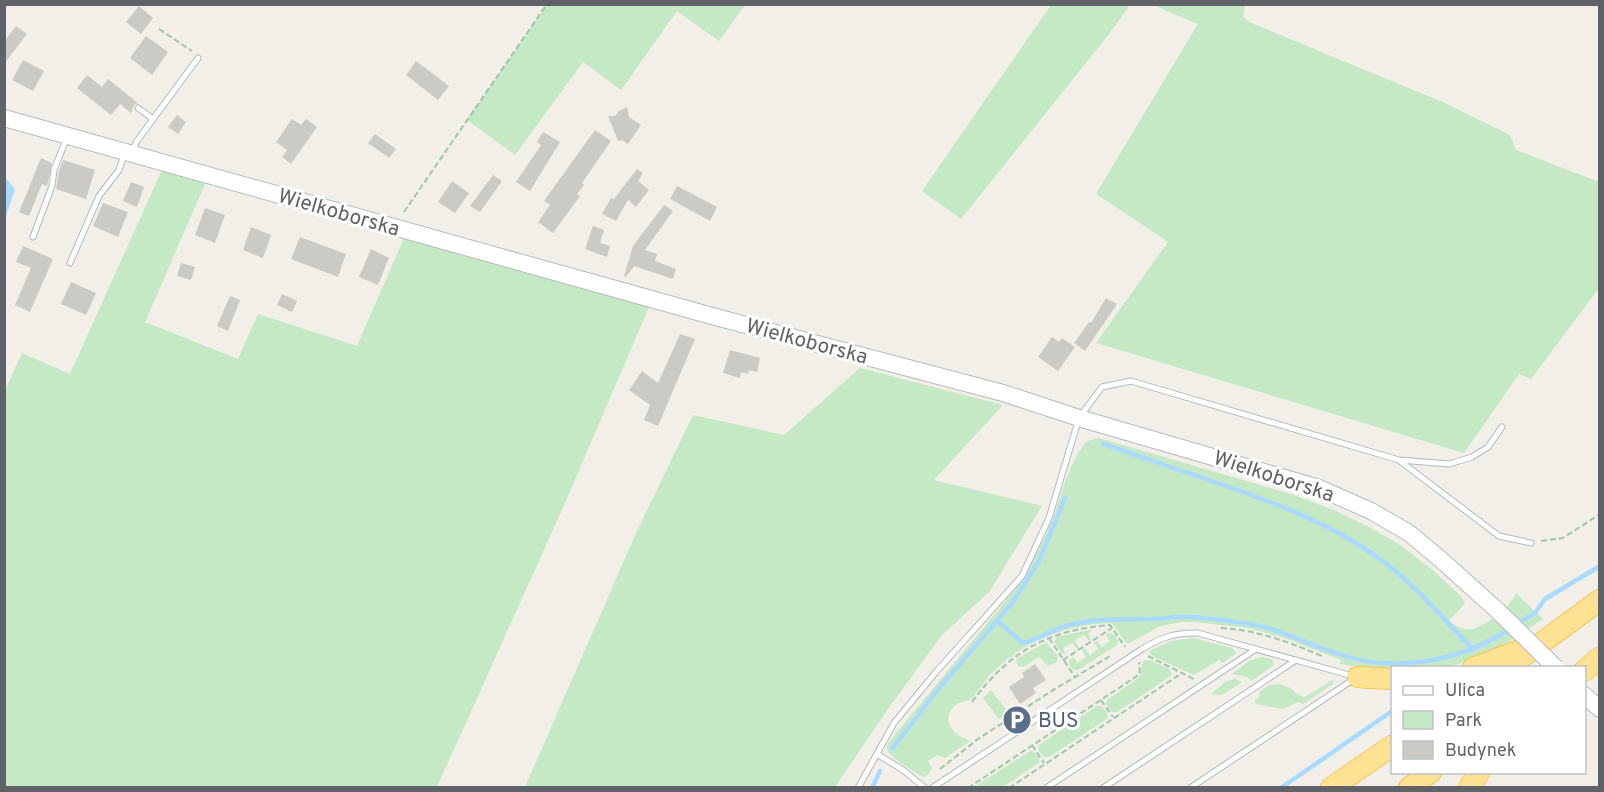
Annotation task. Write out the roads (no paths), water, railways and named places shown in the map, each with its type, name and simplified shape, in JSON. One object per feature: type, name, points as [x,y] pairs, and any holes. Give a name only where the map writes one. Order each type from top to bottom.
[{"type":"highway","points":[[1510,666],[1599,600]]},
{"type":"highway","points":[[1479,666],[1551,636]]},
{"type":"highway","points":[[1586,668],[1599,658]]},
{"type":"highway","points":[[1358,677],[1391,679]]},
{"type":"highway","points":[[1331,788],[1391,747]]},
{"type":"highway","points":[[1409,788],[1428,774]]},
{"type":"highway","points":[[1469,788],[1478,774]]},
{"type":"street","name":"Wielkoborska","points":[[4,118],[712,316],[1003,393],[1079,418],[1319,488],[1390,520],[1409,534],[1498,611],[1554,666]]},
{"type":"street","points":[[1586,697],[1599,709]]},
{"type":"lane","points":[[70,263],[99,196],[119,170],[136,141],[198,58]]},
{"type":"lane","points":[[138,108],[153,119]]},
{"type":"lane","points":[[33,237],[67,136]]},
{"type":"lane","points":[[858,788],[894,723],[936,672],[1022,576],[1049,518],[1079,418],[1102,387],[1131,381],[1399,460],[1449,464],[1472,457],[1488,447],[1502,427]]},
{"type":"lane","points":[[1399,460],[1499,536],[1531,543]]},
{"type":"lane","points":[[932,788],[1160,638],[1173,634],[1198,633],[1358,677]]},
{"type":"lane","points":[[1047,788],[1256,649]]},
{"type":"lane","points":[[1103,788],[1296,660]]},
{"type":"lane","points":[[1190,788],[1358,677]]},
{"type":"lane","points":[[877,754],[903,770],[925,788]]},
{"type":"water","points":[[5,177],[15,189],[5,219]]},
{"type":"waterway","points":[[1103,444],[1291,510],[1360,545],[1418,591],[1473,649]]},
{"type":"waterway","points":[[892,749],[935,693],[1012,603],[1038,563],[1065,498]]},
{"type":"waterway","points":[[1517,624],[1535,613],[1545,599],[1600,566]]},
{"type":"waterway","points":[[997,621],[1023,643],[1063,627],[1089,621],[1191,617],[1240,622],[1268,628],[1327,650],[1380,663],[1403,663],[1448,657],[1469,650],[1510,629]]},
{"type":"waterway","points":[[1281,788],[1391,712]]},
{"type":"waterway","points":[[872,788],[880,771]]},
{"type":"place","name":"BUS","points":[[1017,720]]}]
